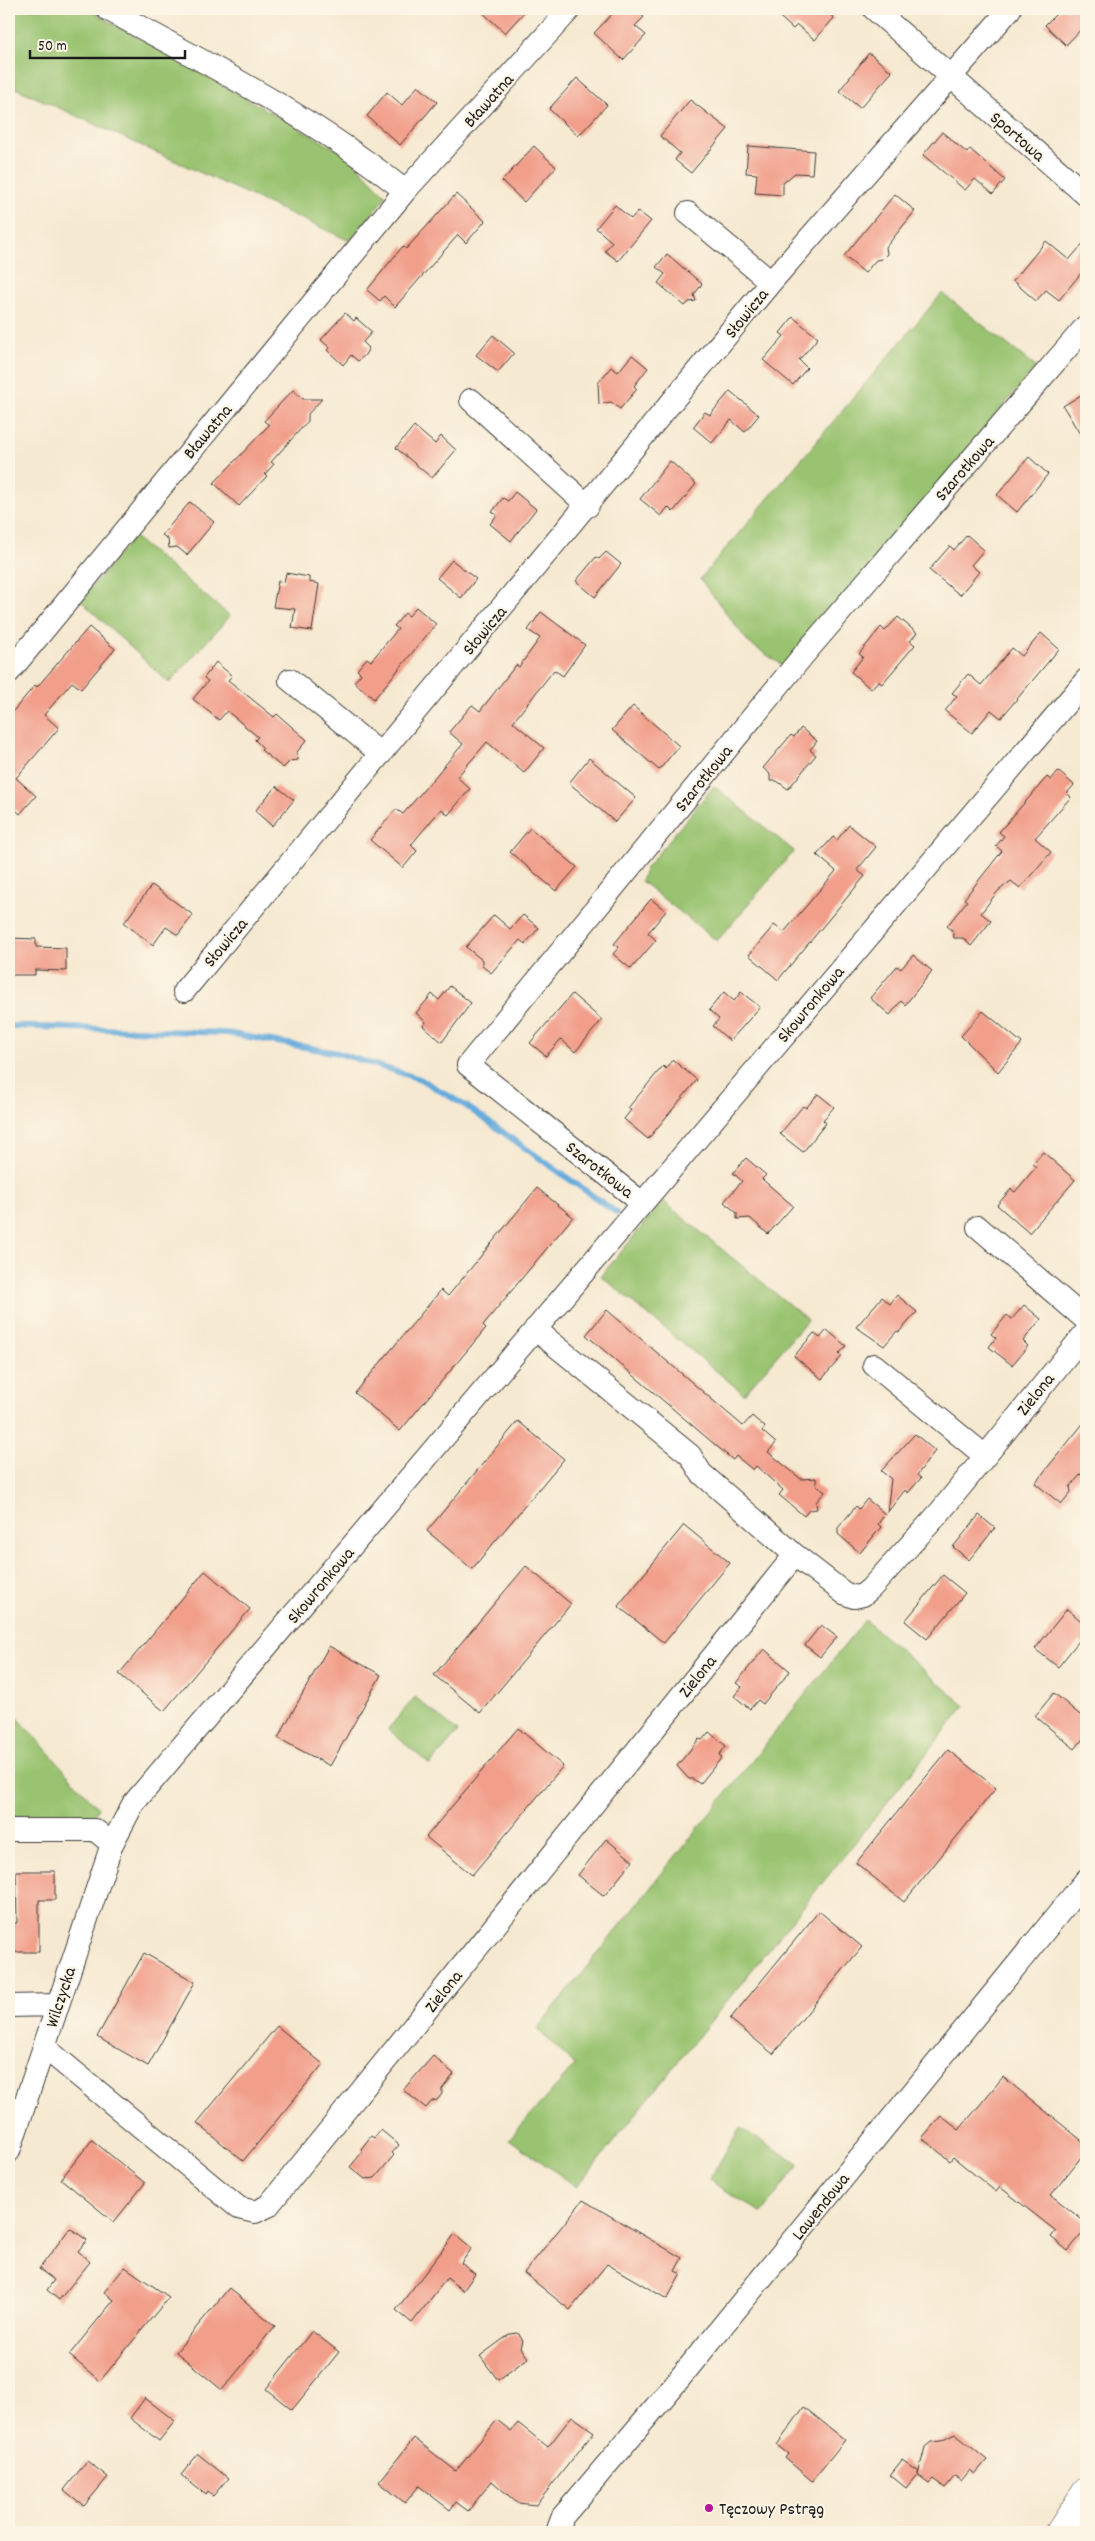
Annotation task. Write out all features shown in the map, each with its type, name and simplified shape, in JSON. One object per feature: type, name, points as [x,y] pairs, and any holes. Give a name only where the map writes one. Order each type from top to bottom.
[{"type":"street","points":[[107,9],[250,88],[358,154],[405,191]]},
{"type":"street","name":"Bławatna","points":[[9,672],[405,191],[570,9]]},
{"type":"street","name":"Sportowa","points":[[874,9],[949,77],[1086,195]]},
{"type":"street","points":[[949,77],[1010,9]]},
{"type":"street","name":"Słowicza","points":[[184,992],[588,506],[771,282],[949,77]]},
{"type":"street","name":"Słowicza","points":[[688,213],[771,282]]},
{"type":"street","name":"Szarotkowa","points":[[641,1202],[468,1066],[806,652],[1086,326]]},
{"type":"street","points":[[471,400],[588,506]]},
{"type":"street","points":[[290,680],[381,754]]},
{"type":"street","name":"Skowronkowa","points":[[112,1844],[132,1804],[1086,680]]},
{"type":"street","points":[[978,1227],[1086,1320]]},
{"type":"street","name":"Zielona","points":[[535,1329],[690,1455],[702,1472],[795,1555],[844,1593],[854,1597],[863,1595],[934,1519],[1086,1332]]},
{"type":"street","points":[[874,1365],[985,1456]]},
{"type":"street","name":"Zielona","points":[[44,2047],[239,2208],[255,2212],[268,2206],[795,1555]]},
{"type":"street","points":[[9,1830],[95,1830],[112,1844]]},
{"type":"street","name":"Wilczycka","points":[[9,2150],[44,2047],[56,2005],[112,1844]]},
{"type":"street","name":"Lawendowa","points":[[557,2532],[563,2516],[680,2378],[1086,1880]]},
{"type":"street","points":[[9,2006],[56,2005]]},
{"type":"street","points":[[1060,2532],[1086,2492]]},
{"type":"green space","points":[[9,9],[87,9],[348,156],[386,196],[350,241],[9,85]]},
{"type":"green space","points":[[942,293],[1036,367],[785,667],[749,643],[700,579]]},
{"type":"green space","points":[[134,537],[230,616],[169,683],[80,600]]},
{"type":"green space","points":[[714,786],[794,851],[717,941],[641,881],[646,868]]},
{"type":"green space","points":[[663,1201],[808,1320],[744,1394],[601,1276]]},
{"type":"green space","points":[[865,1620],[965,1706],[577,2187],[509,2139],[575,2065],[537,2029]]},
{"type":"green space","points":[[415,1697],[458,1732],[430,1765],[388,1729]]},
{"type":"green space","points":[[9,1708],[98,1808],[92,1821],[9,1823]]},
{"type":"green space","points":[[740,2128],[799,2164],[762,2213],[709,2180]]},
{"type":"building","points":[[479,9],[527,9],[505,33]]},
{"type":"building","points":[[617,9],[634,9],[644,17],[635,26],[646,35],[623,60],[594,33]]},
{"type":"building","points":[[771,9],[823,9],[834,18],[815,40],[797,25],[793,29]]},
{"type":"building","points":[[1061,9],[1086,9],[1086,24],[1066,45],[1045,25]]},
{"type":"building","points":[[869,53],[892,72],[860,108],[839,91]]},
{"type":"building","points":[[577,78],[607,105],[578,136],[549,109]]},
{"type":"building","points":[[418,86],[437,102],[400,145],[367,116],[387,92],[402,105]]},
{"type":"building","points":[[690,100],[728,129],[691,173],[675,160],[680,153],[660,136]]},
{"type":"building","points":[[942,132],[967,153],[970,149],[1005,180],[993,194],[975,179],[965,190],[923,155]]},
{"type":"building","points":[[534,146],[556,167],[524,202],[502,181]]},
{"type":"building","points":[[748,146],[814,151],[812,174],[795,173],[783,183],[783,195],[755,193],[757,174],[746,173]]},
{"type":"building","points":[[456,194],[485,221],[466,243],[458,235],[395,307],[384,296],[380,301],[367,290],[403,246],[406,249]]},
{"type":"building","points":[[895,194],[915,211],[886,247],[887,254],[882,259],[876,260],[865,273],[844,256]]},
{"type":"building","points":[[615,205],[631,219],[638,211],[651,221],[618,261],[605,251],[612,242],[596,228]]},
{"type":"building","points":[[1086,240],[1086,267],[1059,300],[1046,290],[1036,301],[1013,281],[1046,241],[1069,260]]},
{"type":"building","points":[[667,254],[702,284],[694,295],[696,301],[689,302],[685,306],[658,283],[665,274],[656,267]]},
{"type":"building","points":[[345,313],[354,321],[356,318],[372,332],[363,342],[369,348],[365,355],[358,361],[351,355],[343,365],[327,350],[330,348],[321,340]]},
{"type":"building","points":[[793,317],[818,338],[799,360],[807,368],[793,385],[763,360],[784,336],[780,333]]},
{"type":"building","points":[[493,335],[514,353],[498,372],[476,355]]},
{"type":"building","points":[[632,355],[648,368],[634,386],[637,389],[620,409],[611,402],[599,404],[598,383],[611,367],[618,372]]},
{"type":"building","points":[[293,390],[303,399],[322,399],[308,414],[308,421],[271,462],[274,464],[265,474],[267,476],[239,506],[214,483],[269,425],[264,421]]},
{"type":"building","points":[[730,391],[759,415],[745,432],[731,420],[712,443],[693,427],[705,412],[710,415]]},
{"type":"building","points":[[1086,392],[1086,444],[1063,406]]},
{"type":"building","points":[[414,426],[435,444],[441,436],[456,450],[432,478],[396,448]]},
{"type":"building","points":[[1029,457],[1048,474],[1017,512],[997,495]]},
{"type":"building","points":[[670,461],[696,484],[673,512],[668,507],[661,516],[640,499]]},
{"type":"building","points":[[515,492],[536,509],[511,541],[490,524],[497,515],[492,512],[503,498],[508,501]]},
{"type":"building","points":[[190,502],[214,522],[187,555],[177,547],[169,548],[168,539],[162,535]]},
{"type":"building","points":[[967,535],[984,550],[971,565],[979,572],[960,595],[929,570],[950,546],[954,550]]},
{"type":"building","points":[[606,552],[621,564],[595,597],[576,581],[596,557],[599,559]]},
{"type":"building","points":[[452,560],[476,579],[461,598],[437,578]]},
{"type":"building","points":[[286,573],[309,577],[309,582],[319,584],[312,631],[292,628],[295,609],[273,607],[278,581],[284,582]]},
{"type":"building","points":[[416,607],[436,624],[374,699],[354,682],[361,674],[357,670],[367,658],[371,661],[398,629],[394,626],[405,613],[409,616]]},
{"type":"building","points":[[541,612],[585,645],[563,676],[554,670],[513,722],[544,748],[524,773],[487,742],[457,777],[470,789],[448,815],[441,809],[411,845],[417,851],[403,868],[370,840],[396,809],[403,814],[463,744],[449,732],[472,705],[480,711],[516,665],[519,667],[540,638],[528,630]]},
{"type":"building","points":[[898,617],[917,633],[910,641],[915,645],[882,684],[878,681],[871,689],[851,672],[863,657],[859,654],[881,627],[885,631]]},
{"type":"building","points":[[89,627],[115,649],[81,689],[72,682],[44,715],[59,728],[16,778],[36,796],[20,814],[9,804],[9,716]]},
{"type":"building","points":[[1041,633],[1059,649],[1001,718],[991,710],[972,733],[945,711],[957,696],[952,693],[968,674],[981,685],[1012,648],[1022,656]]},
{"type":"building","points":[[216,662],[232,676],[228,680],[274,717],[277,714],[307,740],[297,752],[298,760],[290,761],[283,768],[261,750],[263,748],[255,740],[258,737],[227,711],[219,720],[193,699],[208,681],[204,678]]},
{"type":"building","points":[[633,706],[679,746],[659,770],[612,730]]},
{"type":"building","points":[[801,728],[817,741],[810,750],[816,755],[788,789],[777,781],[770,781],[770,774],[763,768],[791,735],[794,737]]},
{"type":"building","points":[[589,758],[636,798],[615,822],[569,783]]},
{"type":"building","points":[[1058,771],[1074,785],[1067,793],[1071,797],[1035,838],[1051,852],[1020,888],[1011,881],[998,891],[981,913],[991,921],[971,946],[963,938],[954,938],[952,930],[947,926],[967,901],[964,899],[1002,851],[996,846],[1004,836],[999,832],[1047,777],[1051,780]]},
{"type":"building","points":[[276,786],[294,800],[272,826],[255,811]]},
{"type":"building","points":[[849,825],[876,847],[857,870],[865,876],[778,980],[749,955],[774,925],[784,932],[836,871],[817,855],[833,837],[837,840]]},
{"type":"building","points":[[530,828],[577,867],[556,891],[510,852]]},
{"type":"building","points":[[152,885],[193,915],[178,935],[166,927],[153,945],[124,923]]},
{"type":"building","points":[[651,899],[666,911],[648,933],[656,940],[631,969],[613,954],[619,947],[614,944]]},
{"type":"building","points":[[494,915],[510,929],[523,915],[539,928],[525,944],[520,940],[491,973],[482,966],[482,960],[466,947]]},
{"type":"building","points":[[9,938],[36,939],[36,947],[66,948],[66,971],[35,970],[35,975],[9,975]]},
{"type":"building","points":[[913,955],[932,971],[905,1005],[901,1001],[890,1015],[870,998],[897,966],[901,969]]},
{"type":"building","points":[[450,986],[471,1003],[442,1042],[423,1026],[426,1022],[416,1013],[432,994],[439,1000]]},
{"type":"building","points":[[724,992],[734,1001],[741,992],[760,1007],[730,1041],[713,1026],[719,1019],[709,1010]]},
{"type":"building","points":[[572,994],[602,1020],[575,1052],[561,1039],[546,1056],[530,1043]]},
{"type":"building","points":[[983,1011],[1022,1043],[998,1072],[961,1036]]},
{"type":"building","points":[[673,1060],[697,1080],[648,1139],[624,1119],[631,1110],[628,1108],[663,1066],[666,1069]]},
{"type":"building","points":[[818,1094],[834,1107],[823,1120],[826,1123],[803,1152],[780,1134],[803,1106],[806,1108]]},
{"type":"building","points":[[1043,1152],[1075,1180],[1029,1233],[997,1205],[1011,1189],[1015,1192],[1036,1167],[1032,1164]]},
{"type":"building","points":[[746,1158],[766,1175],[762,1179],[793,1206],[768,1234],[750,1218],[737,1219],[737,1213],[724,1202],[742,1181],[733,1173]]},
{"type":"building","points":[[537,1188],[573,1217],[483,1325],[486,1328],[400,1431],[355,1393],[441,1290],[448,1296]]},
{"type":"building","points":[[897,1295],[917,1312],[884,1346],[856,1327],[882,1297],[890,1304]]},
{"type":"building","points":[[1024,1305],[1041,1319],[1023,1341],[1028,1346],[1012,1365],[989,1347],[996,1338],[991,1334],[1007,1315],[1012,1319]]},
{"type":"building","points":[[607,1310],[743,1426],[752,1416],[765,1427],[762,1431],[776,1443],[768,1452],[801,1479],[816,1478],[816,1485],[825,1492],[816,1502],[817,1509],[809,1510],[804,1516],[779,1495],[783,1490],[756,1466],[753,1470],[736,1456],[733,1460],[586,1335]]},
{"type":"building","points":[[827,1330],[846,1346],[839,1354],[842,1356],[822,1379],[794,1356],[814,1333],[820,1338]]},
{"type":"building","points":[[1086,1420],[1086,1468],[1070,1487],[1071,1492],[1061,1504],[1035,1483]]},
{"type":"building","points":[[518,1421],[564,1459],[472,1569],[427,1531]]},
{"type":"building","points":[[915,1434],[935,1451],[917,1475],[921,1478],[908,1493],[905,1490],[887,1513],[891,1479],[881,1471]]},
{"type":"building","points":[[867,1499],[885,1514],[878,1524],[881,1527],[860,1553],[838,1534],[838,1528],[856,1506],[859,1509]]},
{"type":"building","points":[[979,1515],[995,1528],[969,1560],[953,1547]]},
{"type":"building","points":[[684,1525],[730,1563],[664,1643],[618,1606]]},
{"type":"building","points":[[526,1566],[571,1604],[480,1713],[434,1675]]},
{"type":"building","points":[[205,1571],[250,1609],[164,1711],[119,1674]]},
{"type":"building","points":[[943,1575],[965,1593],[927,1639],[905,1621]]},
{"type":"building","points":[[1067,1609],[1086,1625],[1086,1647],[1079,1641],[1058,1667],[1035,1649]]},
{"type":"building","points":[[821,1625],[837,1637],[820,1657],[805,1645]]},
{"type":"building","points":[[329,1646],[381,1675],[330,1766],[278,1738]]},
{"type":"building","points":[[764,1649],[790,1671],[763,1704],[758,1700],[750,1709],[734,1696],[742,1687],[736,1683]]},
{"type":"building","points":[[1054,1693],[1086,1720],[1086,1735],[1075,1749],[1035,1716]]},
{"type":"building","points":[[518,1728],[563,1766],[472,1875],[426,1837]]},
{"type":"building","points":[[709,1732],[726,1746],[719,1755],[722,1757],[700,1784],[693,1779],[689,1779],[677,1766],[699,1739],[702,1740]]},
{"type":"building","points":[[948,1750],[996,1788],[904,1902],[856,1863]]},
{"type":"building","points":[[606,1839],[633,1861],[604,1896],[578,1875]]},
{"type":"building","points":[[16,1871],[55,1871],[55,1900],[39,1900],[39,1952],[9,1952],[9,1923],[17,1923]]},
{"type":"building","points":[[819,1911],[862,1947],[773,2054],[730,2019]]},
{"type":"building","points":[[144,1953],[195,1982],[148,2066],[97,2037]]},
{"type":"building","points":[[277,2026],[323,2064],[243,2161],[197,2123]]},
{"type":"building","points":[[433,2056],[454,2074],[442,2089],[442,2094],[426,2108],[403,2090]]},
{"type":"building","points":[[1003,2077],[1086,2144],[1086,2151],[1051,2195],[1086,2223],[1086,2229],[1068,2251],[1051,2237],[1056,2231],[1000,2187],[996,2192],[953,2157],[950,2161],[922,2138],[941,2116],[959,2130]]},
{"type":"building","points":[[381,2130],[399,2145],[392,2153],[394,2155],[375,2178],[365,2179],[350,2167],[363,2151],[361,2149],[371,2136],[374,2138]]},
{"type":"building","points":[[92,2140],[145,2183],[114,2222],[61,2179]]},
{"type":"building","points":[[583,2200],[682,2258],[675,2271],[681,2274],[667,2299],[607,2264],[570,2310],[524,2273]]},
{"type":"building","points":[[70,2228],[87,2240],[78,2251],[90,2262],[59,2300],[47,2290],[54,2280],[39,2269]]},
{"type":"building","points":[[455,2234],[472,2248],[461,2263],[475,2274],[463,2291],[447,2278],[412,2323],[396,2310]]},
{"type":"building","points":[[125,2267],[169,2297],[100,2381],[69,2355],[114,2300],[104,2292]]},
{"type":"building","points":[[229,2288],[275,2326],[222,2390],[176,2352]]},
{"type":"building","points":[[312,2331],[339,2352],[292,2410],[266,2389]]},
{"type":"building","points":[[518,2333],[523,2341],[521,2348],[528,2358],[498,2380],[480,2356],[510,2334]]},
{"type":"building","points":[[145,2398],[175,2421],[159,2441],[130,2418]]},
{"type":"building","points":[[804,2407],[845,2440],[812,2481],[785,2458],[788,2454],[777,2445]]},
{"type":"building","points":[[572,2416],[594,2432],[536,2505],[517,2503],[492,2481],[468,2511],[456,2502],[450,2510],[419,2486],[405,2503],[379,2482],[414,2438],[456,2471],[497,2420],[511,2431],[518,2423],[548,2447]]},
{"type":"building","points":[[955,2434],[987,2460],[975,2474],[970,2470],[961,2481],[955,2476],[945,2488],[933,2479],[929,2483],[918,2475],[925,2447],[931,2442],[941,2441]]},
{"type":"building","points":[[198,2454],[228,2478],[213,2496],[208,2492],[206,2495],[181,2475]]},
{"type":"building","points":[[902,2460],[919,2472],[906,2488],[890,2475]]},
{"type":"building","points":[[87,2461],[108,2477],[84,2506],[64,2490]]},
{"type":"waterway","points":[[9,1026],[227,1033],[338,1053],[420,1079],[466,1106],[617,1213]]},
{"type":"place","name":"Tęczowy Pstrąg","points":[[709,2508]]}]
